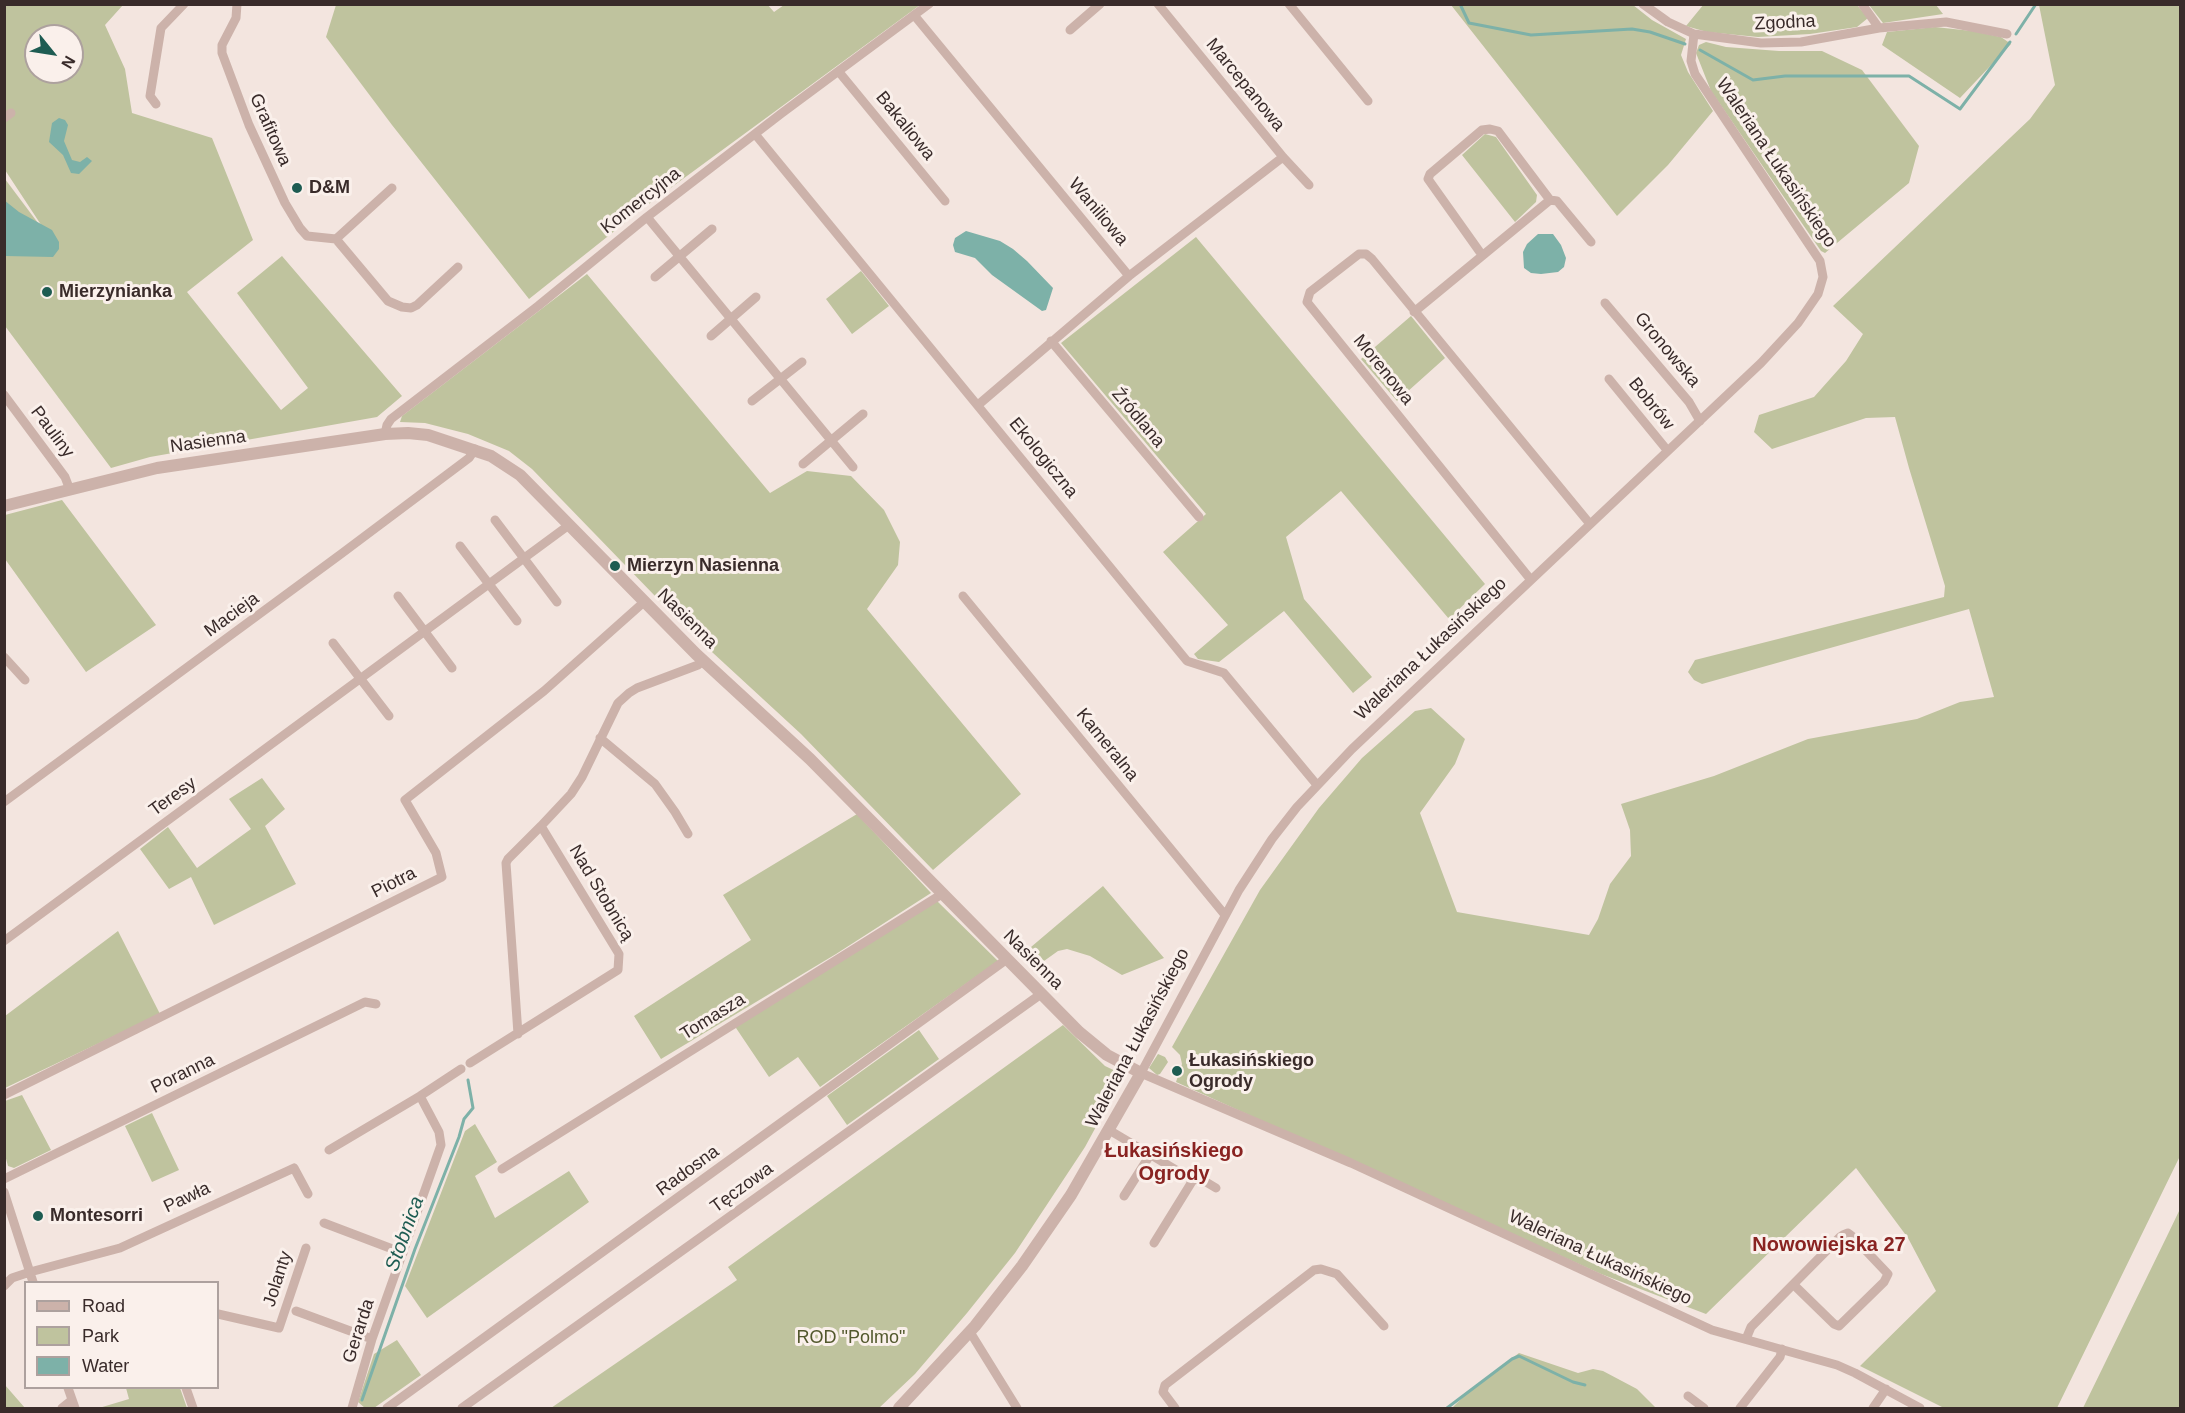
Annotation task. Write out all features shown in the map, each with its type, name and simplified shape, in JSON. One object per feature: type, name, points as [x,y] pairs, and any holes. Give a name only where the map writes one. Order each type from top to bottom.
[{"type":"street","points":[[156,104],[150,96],[161,28],[184,4]]},
{"type":"street","name":"Grafitowa","points":[[237,4],[236,18],[221,49],[226,68],[249,125],[285,203],[300,228],[308,236],[336,239]]},
{"type":"street","name":"Komercyjna","points":[[386,434],[387,425],[391,419],[538,306],[647,217],[929,4]]},
{"type":"street","points":[[1070,30],[1100,4]]},
{"type":"street","name":"Marcepanowa","points":[[1158,4],[1283,157],[1309,185]]},
{"type":"street","points":[[1289,4],[1368,101]]},
{"type":"street","name":"Zgodna","points":[[1643,4],[1668,22],[1694,34],[1761,44],[1801,42],[1879,28],[1946,22],[2007,34]]},
{"type":"street","points":[[1862,4],[1879,28]]},
{"type":"street","name":"Waniliowa","points":[[914,15],[1129,276]]},
{"type":"street","name":"Waleriana Łukasińskiego","points":[[899,1408],[970,1332],[1011,1281],[1058,1215],[1141,1073],[1248,874],[1272,839],[1317,785],[1352,749],[1761,363],[1798,323],[1818,294],[1823,277],[1820,261],[1815,252],[1695,74],[1691,61],[1694,34]]},
{"type":"street","name":"Bakaliowa","points":[[839,72],[945,201]]},
{"type":"street","points":[[1482,255],[1428,179],[1430,174],[1482,130],[1490,129],[1498,131],[1550,200],[1557,201],[1591,242]]},
{"type":"street","name":"Ekologiczna","points":[[755,134],[1187,661],[1224,673],[1317,785]]},
{"type":"street","points":[[978,405],[1129,276],[1283,157]]},
{"type":"street","points":[[392,188],[336,239],[388,301],[402,307],[411,308],[417,305],[458,267]]},
{"type":"street","points":[[1414,312],[1550,200]]},
{"type":"street","points":[[647,217],[853,468]]},
{"type":"street","points":[[655,277],[712,229]]},
{"type":"street","name":"Morenowa","points":[[1531,580],[1307,302],[1310,292],[1359,254],[1366,254],[1590,524]]},
{"type":"street","points":[[711,336],[756,297]]},
{"type":"street","name":"Gronowska","points":[[1605,303],[1689,402],[1700,421]]},
{"type":"street","name":"Źródlana","points":[[1051,341],[1199,517]]},
{"type":"street","points":[[752,401],[802,362]]},
{"type":"street","name":"Bobrów","points":[[1609,379],[1667,450]]},
{"type":"street","name":"Pauliny","points":[[4,395],[65,477],[70,490]]},
{"type":"street","points":[[803,464],[863,414]]},
{"type":"street","name":"Nasienna","points":[[4,506],[157,468],[386,434],[422,434],[475,449],[491,456],[516,473],[703,661],[810,759],[1100,1050],[1141,1073]]},
{"type":"street","name":"Macieja","points":[[4,802],[360,541],[469,458],[475,449]]},
{"type":"street","points":[[495,520],[558,602]]},
{"type":"street","name":"Teresy","points":[[4,941],[569,525]]},
{"type":"street","points":[[460,546],[517,621]]},
{"type":"street","points":[[398,596],[452,668]]},
{"type":"street","name":"Kameralna","points":[[963,596],[1225,915]]},
{"type":"street","name":"Piotra","points":[[4,1095],[442,877],[436,853],[405,800],[544,691],[644,602]]},
{"type":"street","points":[[333,644],[388,716]]},
{"type":"street","points":[[4,657],[25,680]]},
{"type":"street","points":[[518,1034],[506,863],[576,786],[618,703],[629,693],[703,661]]},
{"type":"street","points":[[600,738],[655,784],[688,834]]},
{"type":"street","name":"Nad Stobnicą","points":[[470,1063],[618,970],[620,954],[541,826]]},
{"type":"street","name":"Tomasza","points":[[502,1169],[942,894]]},
{"type":"street","name":"Radosna","points":[[387,1408],[1007,959]]},
{"type":"street","name":"Tęczowa","points":[[462,1408],[1041,993]]},
{"type":"street","name":"Poranna","points":[[4,1179],[365,1002],[376,1004]]},
{"type":"street","points":[[329,1150],[461,1069]]},
{"type":"street","name":"Waleriana Łukasińskiego","points":[[1141,1073],[1351,1163],[1712,1330],[1837,1365],[1920,1408]]},
{"type":"street","name":"Gerarda","points":[[352,1408],[372,1340],[441,1145],[439,1132],[420,1096]]},
{"type":"street","points":[[1109,1130],[1193,1180],[1201,1179],[1216,1188]]},
{"type":"street","points":[[1125,1196],[1150,1155]]},
{"type":"street","name":"Pawła","points":[[30,1272],[120,1248],[294,1168],[308,1194]]},
{"type":"street","points":[[1154,1243],[1193,1180]]},
{"type":"street","points":[[4,1192],[7,1210],[33,1281]]},
{"type":"street","points":[[324,1223],[403,1253]]},
{"type":"street","points":[[1746,1339],[1750,1329],[1840,1237],[1848,1233],[1888,1274],[1884,1282],[1839,1326],[1834,1324],[1794,1285]]},
{"type":"street","name":"Jolanty","points":[[219,1314],[279,1328],[306,1248]]},
{"type":"street","points":[[1175,1408],[1163,1392],[1166,1385],[1314,1270],[1321,1269],[1337,1274],[1384,1326]]},
{"type":"street","points":[[4,1286],[8,1277],[30,1272]]},
{"type":"street","points":[[296,1311],[372,1340]]},
{"type":"street","points":[[970,1332],[1017,1408]]},
{"type":"street","points":[[1740,1408],[1780,1357],[1782,1349]]},
{"type":"street","points":[[62,1408],[73,1404],[68,1389]]},
{"type":"street","points":[[186,1389],[193,1408]]},
{"type":"street","points":[[1873,1408],[1886,1389]]},
{"type":"street","points":[[1688,1396],[1704,1408]]},
{"type":"green space","points":[[767,4],[774,12],[784,5],[920,5],[646,206],[529,299],[326,37],[336,5]]},
{"type":"green space","points":[[1704,4],[1857,5],[1868,18],[1857,27],[1810,34],[1758,37],[1707,32],[1686,26]]},
{"type":"green space","points":[[5,5],[123,5],[105,25],[125,69],[132,113],[212,138],[253,240],[187,292],[281,410],[308,388],[237,293],[282,256],[402,396],[377,417],[150,457],[111,468],[5,326],[5,179],[53,243],[5,170]]},
{"type":"green space","points":[[1451,5],[1633,5],[1652,20],[1686,39],[1681,55],[1688,72],[1713,111],[1668,165],[1617,216]]},
{"type":"green space","points":[[1869,5],[1936,5],[1943,14],[1883,23]]},
{"type":"green space","points":[[2039,5],[2180,5],[2180,1156],[2057,1408],[1944,1408],[1860,1366],[1936,1291],[1908,1238],[1856,1168],[1706,1314],[1601,1274],[1176,1082],[1182,1064],[1180,1055],[1172,1047],[1260,890],[1319,808],[1362,758],[1415,711],[1431,708],[1465,739],[1455,764],[1420,813],[1457,912],[1589,935],[1598,919],[1610,884],[1631,856],[1630,830],[1621,804],[1714,776],[1808,739],[1917,719],[1960,702],[1994,697],[1969,609],[1702,684],[1694,680],[1688,672],[1695,660],[1944,597],[1945,586],[1895,417],[1866,418],[1772,449],[1754,432],[1759,415],[1814,397],[1846,361],[1863,334],[1833,306],[2030,119],[2055,85]]},
{"type":"green space","points":[[1935,27],[2001,37],[2011,44],[1960,98],[1882,45],[1887,32]]},
{"type":"green space","points":[[1706,42],[1726,47],[1822,51],[1862,70],[1919,146],[1909,183],[1825,253],[1821,251],[1711,91],[1696,53],[1699,45]]},
{"type":"green space","points":[[1485,134],[1496,137],[1537,195],[1536,202],[1515,222],[1462,155]]},
{"type":"green space","points":[[1196,237],[1485,584],[1449,619],[1341,491],[1286,537],[1304,599],[1372,677],[1353,693],[1284,611],[1219,662],[1198,659],[1194,654],[1228,625],[1163,552],[1206,514],[1061,343]]},
{"type":"green space","points":[[861,271],[889,306],[852,334],[826,299]]},
{"type":"green space","points":[[587,274],[770,493],[807,471],[851,476],[884,510],[900,542],[898,565],[867,609],[1021,794],[933,870],[801,734],[687,629],[532,469],[509,451],[468,434],[425,423],[400,422],[402,416]]},
{"type":"green space","points":[[1411,316],[1445,358],[1397,401],[1361,359]]},
{"type":"green space","points":[[62,500],[156,625],[86,672],[5,559],[5,515]]},
{"type":"green space","points":[[262,778],[285,809],[265,826],[296,884],[214,925],[191,877],[169,889],[140,849],[168,827],[197,868],[251,829],[229,799]]},
{"type":"green space","points":[[857,814],[931,893],[836,954],[661,1059],[634,1016],[751,940],[723,895]]},
{"type":"green space","points":[[1103,886],[1164,958],[1122,975],[1090,956],[1067,949],[1058,951],[1044,961],[1031,947]]},
{"type":"green space","points":[[937,901],[998,961],[820,1087],[798,1057],[769,1077],[734,1025]]},
{"type":"green space","points":[[118,931],[160,1014],[5,1088],[5,1016]]},
{"type":"green space","name":"ROD \"Polmo\"","points":[[1063,1025],[1105,1066],[1124,1075],[1085,1147],[1015,1253],[915,1374],[879,1408],[551,1408],[737,1280],[728,1267]]},
{"type":"green space","points":[[919,1030],[939,1059],[847,1125],[827,1096]]},
{"type":"green space","points":[[1158,1054],[1165,1057],[1168,1062],[1157,1075],[1149,1068]]},
{"type":"green space","points":[[22,1095],[51,1150],[14,1168],[8,1166],[5,1155],[5,1101]]},
{"type":"green space","points":[[152,1113],[179,1170],[152,1182],[125,1126]]},
{"type":"green space","points":[[475,1124],[497,1162],[475,1176],[495,1218],[569,1171],[589,1202],[427,1318],[405,1286],[465,1131]]},
{"type":"green space","points":[[2180,1209],[2180,1408],[2083,1408],[2168,1234]]},
{"type":"green space","points":[[397,1340],[421,1375],[374,1408],[365,1408],[358,1402],[374,1354]]},
{"type":"green space","points":[[1519,1353],[1578,1373],[1593,1369],[1603,1371],[1637,1389],[1656,1408],[1452,1408],[1470,1390]]},
{"type":"green space","points":[[5,1385],[25,1408],[5,1408]]},
{"type":"green space","points":[[126,1389],[180,1389],[187,1408],[99,1408],[129,1399]]},
{"type":"water","points":[[59,118],[65,120],[68,125],[64,141],[72,160],[80,162],[87,157],[92,161],[79,174],[71,173],[63,155],[49,142],[52,123]]},
{"type":"water","points":[[4,200],[19,212],[52,230],[59,242],[59,249],[53,257],[5,256]]},
{"type":"water","points":[[966,231],[1000,241],[1027,261],[1053,288],[1046,310],[1042,311],[992,275],[975,258],[955,252],[953,245],[955,238]]},
{"type":"water","points":[[1538,234],[1553,234],[1561,245],[1566,258],[1564,267],[1558,272],[1531,273],[1524,268],[1523,252],[1527,244]]},
{"type":"waterway","points":[[1460,4],[1469,23],[1531,35],[1632,29],[1650,32],[1685,44]]},
{"type":"waterway","points":[[2016,34],[2036,4]]},
{"type":"waterway","points":[[1700,50],[1753,80],[1785,76],[1909,76],[1960,109],[2010,42]]},
{"type":"waterway","name":"Stobnica","points":[[362,1400],[464,1119],[473,1108],[468,1080]]},
{"type":"waterway","points":[[1447,1408],[1519,1356],[1573,1382],[1585,1385]]},
{"type":"place","name":"D&M","points":[[297,188]]},
{"type":"place","name":"Mierzynianka","points":[[47,292]]},
{"type":"place","name":"Mierzyn Nasienna","points":[[615,566]]},
{"type":"place","name":"Łukasińskiego Ogrody","points":[[1177,1071]]},
{"type":"place","name":"Montesorri","points":[[38,1216]]},
{"type":"district","name":"Łukasińskiego Ogrody","points":[[1174,1162]]},
{"type":"district","name":"Nowowiejska 27","points":[[1829,1245]]}]
